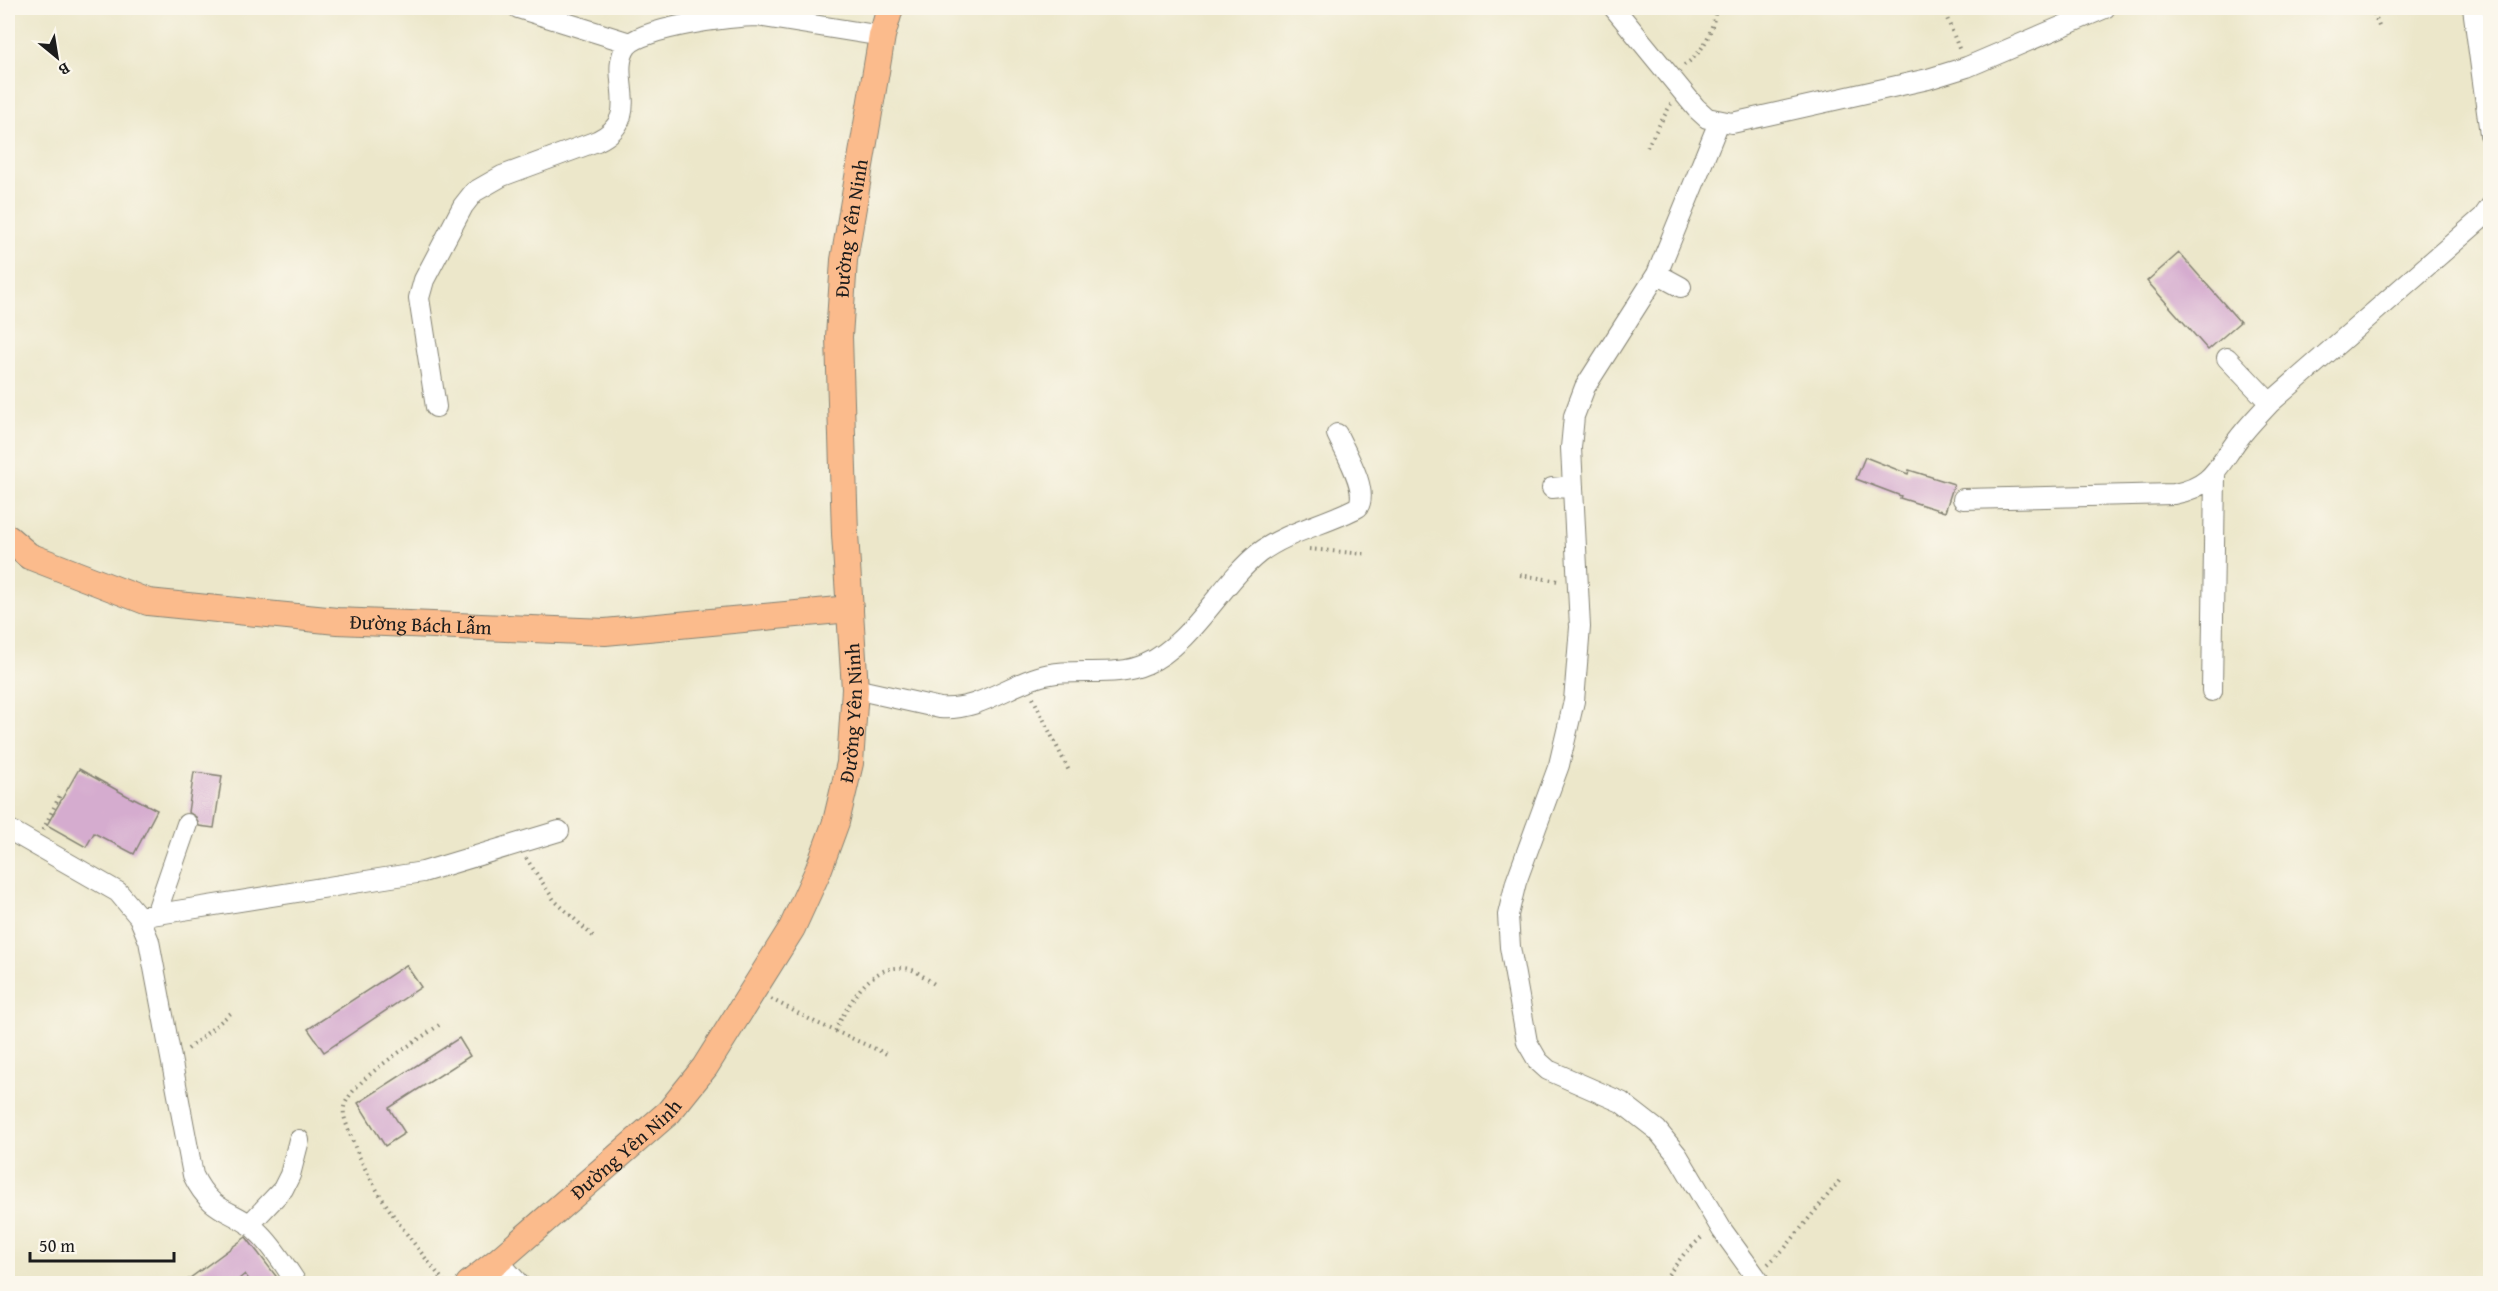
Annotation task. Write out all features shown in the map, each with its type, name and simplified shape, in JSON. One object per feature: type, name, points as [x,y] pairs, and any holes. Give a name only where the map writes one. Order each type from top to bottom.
[{"type":"main road","name":"Đường Yên Ninh","points":[[469,1284],[669,1113],[705,1067],[792,928],[818,871],[836,822],[850,763],[855,689],[841,425],[839,337],[844,260],[882,36],[890,8]]},
{"type":"main road","name":"Đường Bách Lẫm","points":[[8,538],[29,556],[148,602],[337,621],[605,632],[850,609]]},
{"type":"street","points":[[518,8],[630,43]]},
{"type":"street","points":[[1614,8],[1702,114],[1719,122],[1740,122],[1928,79],[1967,67],[2105,8]]},
{"type":"street","points":[[2473,8],[2490,134]]},
{"type":"street","points":[[436,407],[419,298],[424,280],[453,224],[474,192],[490,181],[610,134],[622,113],[621,62],[630,43],[642,37],[723,17],[784,14],[882,36]]},
{"type":"street","points":[[1719,122],[1657,274],[1585,387],[1571,432],[1580,627],[1578,672],[1568,732],[1559,765],[1516,882],[1508,915],[1510,947],[1527,1042],[1538,1062],[1548,1070],[1621,1102],[1657,1130],[1678,1156],[1718,1222],[1758,1280]]},
{"type":"street","points":[[1962,499],[2174,494],[2199,487],[2215,474],[2245,429],[2270,403],[2483,217],[2490,207]]},
{"type":"street","points":[[1657,274],[1681,287]]},
{"type":"street","points":[[2227,358],[2270,403]]},
{"type":"street","points":[[855,689],[954,709],[973,705],[1025,681],[1058,672],[1125,670],[1155,660],[1173,647],[1261,552],[1286,538],[1358,507],[1362,497],[1360,486],[1337,434]]},
{"type":"street","points":[[2212,691],[2215,474]]},
{"type":"street","points":[[1552,488],[1573,486]]},
{"type":"street","points":[[187,824],[148,915],[149,941],[193,1175],[202,1191],[215,1206],[249,1225],[261,1235],[297,1284]]},
{"type":"street","points":[[8,829],[118,892],[148,915],[423,872],[559,831]]},
{"type":"street","points":[[249,1225],[283,1189],[290,1175],[299,1140]]},
{"type":"street","points":[[498,1261],[519,1284]]},
{"type":"path","points":[[1647,147],[1674,81],[1702,49],[1709,37],[1716,8]]},
{"type":"path","points":[[1942,8],[1967,67]]},
{"type":"path","points":[[2372,8],[2380,29]]},
{"type":"path","points":[[1306,549],[1365,554]]},
{"type":"path","points":[[1520,576],[1578,584]]},
{"type":"path","points":[[1025,681],[1070,773]]},
{"type":"path","points":[[36,845],[61,793]]},
{"type":"path","points":[[518,844],[554,900],[596,939]]},
{"type":"path","points":[[835,1031],[858,991],[867,981],[881,974],[902,967],[911,969],[936,985]]},
{"type":"path","points":[[754,989],[889,1056]]},
{"type":"path","points":[[171,1059],[231,1013]]},
{"type":"path","points":[[439,1025],[361,1081],[344,1105],[344,1115],[362,1166],[401,1228],[446,1284]]},
{"type":"path","points":[[1758,1280],[1840,1180]]},
{"type":"path","points":[[1661,1284],[1684,1254],[1718,1222]]},
{"type":"building","points":[[2179,253],[2240,322],[2208,350],[2147,281]]},
{"type":"building","points":[[1865,457],[1908,474],[1909,470],[1954,484],[1945,512],[1900,498],[1901,496],[1856,479]]},
{"type":"building","points":[[79,769],[157,810],[134,854],[94,833],[86,847],[47,825]]},
{"type":"building","points":[[194,772],[222,776],[214,828],[199,826],[196,817],[188,812]]},
{"type":"building","points":[[406,965],[421,987],[324,1052],[308,1029]]},
{"type":"building","points":[[459,1038],[470,1056],[389,1108],[405,1133],[385,1146],[358,1103]]},
{"type":"building","points":[[246,1237],[282,1284],[252,1284],[245,1274],[233,1284],[182,1284]]}]
